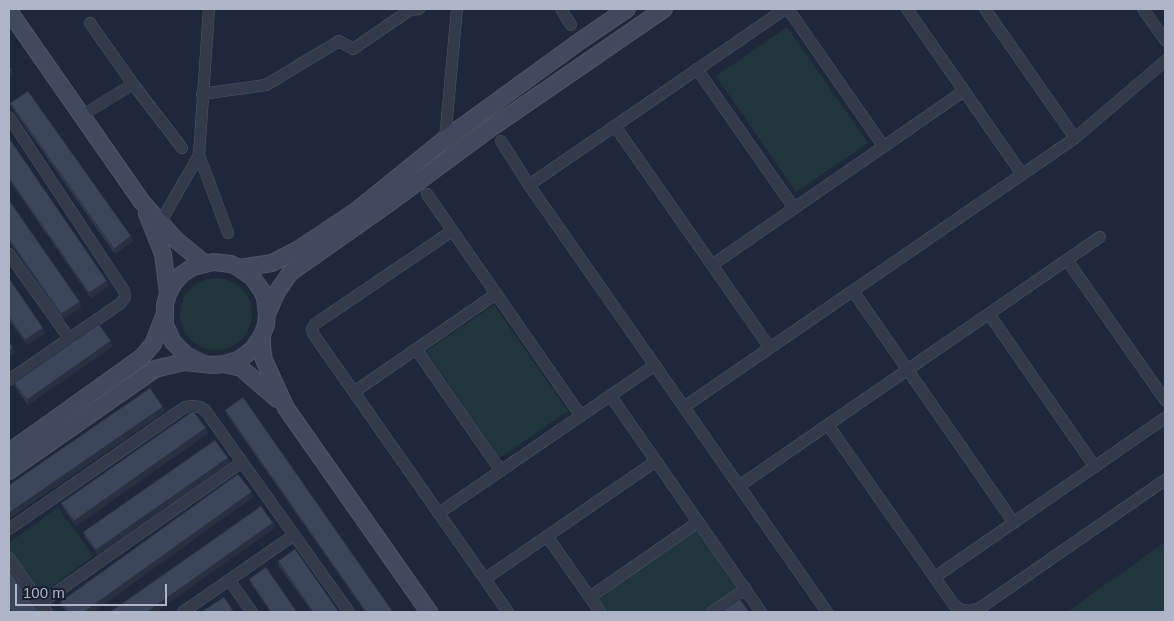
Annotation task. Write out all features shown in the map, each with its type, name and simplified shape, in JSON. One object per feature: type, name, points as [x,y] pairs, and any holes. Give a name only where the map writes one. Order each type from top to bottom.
[{"type":"main road","points":[[239,268],[272,263],[299,250],[356,211],[446,139],[627,9]]},
{"type":"main road","points":[[430,612],[286,408],[264,360],[262,335],[267,314],[277,292],[290,273],[491,128],[664,9]]},
{"type":"main road","points":[[9,11],[142,202],[188,250],[204,263]]},
{"type":"main road","points":[[142,202],[163,254],[168,294]]},
{"type":"main road","points":[[202,363],[194,360],[179,349],[168,334],[164,316],[165,305],[174,283],[182,274],[204,263],[222,262],[239,268],[252,277],[262,291],[267,314]]},
{"type":"main road","points":[[9,452],[142,357],[152,344],[164,316]]},
{"type":"main road","points":[[224,364],[240,359],[247,354],[253,349],[262,335]]},
{"type":"main road","points":[[9,471],[156,369],[184,362],[224,364],[242,368],[286,408]]},
{"type":"street","points":[[209,9],[199,155],[228,233]]},
{"type":"street","points":[[202,94],[266,85],[338,40],[353,48],[410,10],[419,9]]},
{"type":"street","points":[[446,139],[457,9]]},
{"type":"street","points":[[560,9],[571,26]]},
{"type":"street","points":[[529,185],[786,9],[884,147]]},
{"type":"street","points":[[907,9],[1022,174]]},
{"type":"street","points":[[985,9],[1075,138]]},
{"type":"street","points":[[1143,9],[1165,40]]},
{"type":"street","points":[[90,23],[133,84],[182,148]]},
{"type":"street","points":[[684,407],[1075,138],[1165,61]]},
{"type":"street","points":[[697,69],[794,208]]},
{"type":"street","points":[[81,116],[133,84]]},
{"type":"street","points":[[712,265],[964,91]]},
{"type":"street","points":[[9,117],[124,291],[125,297],[121,303],[9,380]]},
{"type":"street","points":[[615,126],[770,348]]},
{"type":"street","points":[[501,141],[529,185],[827,612]]},
{"type":"street","points":[[160,222],[199,155]]},
{"type":"street","points":[[427,194],[581,416]]},
{"type":"street","points":[[452,230],[315,324],[312,329],[314,335],[508,612]]},
{"type":"street","points":[[739,486],[1100,237]]},
{"type":"street","points":[[9,254],[69,338]]},
{"type":"street","points":[[1067,260],[1165,400]]},
{"type":"street","points":[[852,291],[1014,523]]},
{"type":"street","points":[[354,392],[496,294]]},
{"type":"street","points":[[989,314],[1095,467]]},
{"type":"street","points":[[416,349],[501,471]]},
{"type":"street","points":[[439,514],[655,365]]},
{"type":"street","points":[[610,395],[761,612]]},
{"type":"street","points":[[9,529],[185,407],[193,406],[205,410],[349,612]]},
{"type":"street","points":[[935,577],[1165,418]]},
{"type":"street","points":[[828,425],[954,605],[961,610],[970,611],[980,608],[1165,480]]},
{"type":"street","points":[[485,578],[656,461]]},
{"type":"street","points":[[9,558],[44,608],[242,462]]},
{"type":"street","points":[[590,597],[698,522]]},
{"type":"street","points":[[183,612],[294,535]]},
{"type":"street","points":[[547,536],[600,612]]},
{"type":"street","points":[[229,580],[252,612]]},
{"type":"street","points":[[712,612],[746,589]]},
{"type":"green space","points":[[787,27],[868,143],[796,192],[716,76]]},
{"type":"green space","points":[[216,278],[236,284],[246,294],[252,314],[246,334],[236,344],[216,350],[196,344],[186,334],[180,314],[186,294],[196,284]]},
{"type":"green space","points":[[494,305],[568,411],[500,458],[426,351]]},
{"type":"green space","points":[[58,507],[93,556],[42,594],[9,549],[9,543]]},
{"type":"green space","points":[[697,530],[737,589],[703,612],[606,612],[596,598]]},
{"type":"green space","points":[[1165,542],[1165,612],[1067,612]]},
{"type":"building","points":[[28,91],[131,236],[114,249],[10,103]]},
{"type":"building","points":[[9,138],[107,281],[89,293],[9,178]]},
{"type":"building","points":[[9,200],[80,302],[61,314],[9,239]]},
{"type":"building","points":[[9,278],[43,328],[25,340],[9,317]]},
{"type":"building","points":[[99,324],[111,341],[27,400],[14,383]]},
{"type":"building","points":[[9,342],[13,348],[9,351]]},
{"type":"building","points":[[150,388],[163,407],[9,513],[9,485]]},
{"type":"building","points":[[243,397],[393,612],[366,612],[225,410]]},
{"type":"building","points":[[193,411],[206,428],[74,521],[61,503]]},
{"type":"building","points":[[215,440],[228,458],[96,550],[83,532]]},
{"type":"building","points":[[238,474],[252,492],[84,612],[68,612],[60,602]]},
{"type":"building","points":[[261,506],[273,523],[147,612],[110,612]]},
{"type":"building","points":[[295,549],[339,612],[313,612],[278,561]]},
{"type":"building","points":[[266,567],[297,612],[271,612],[249,579]]},
{"type":"building","points":[[9,570],[39,612],[12,612],[9,607]]},
{"type":"building","points":[[224,597],[234,612],[201,612]]},
{"type":"building","points":[[740,599],[749,612],[721,612]]}]
